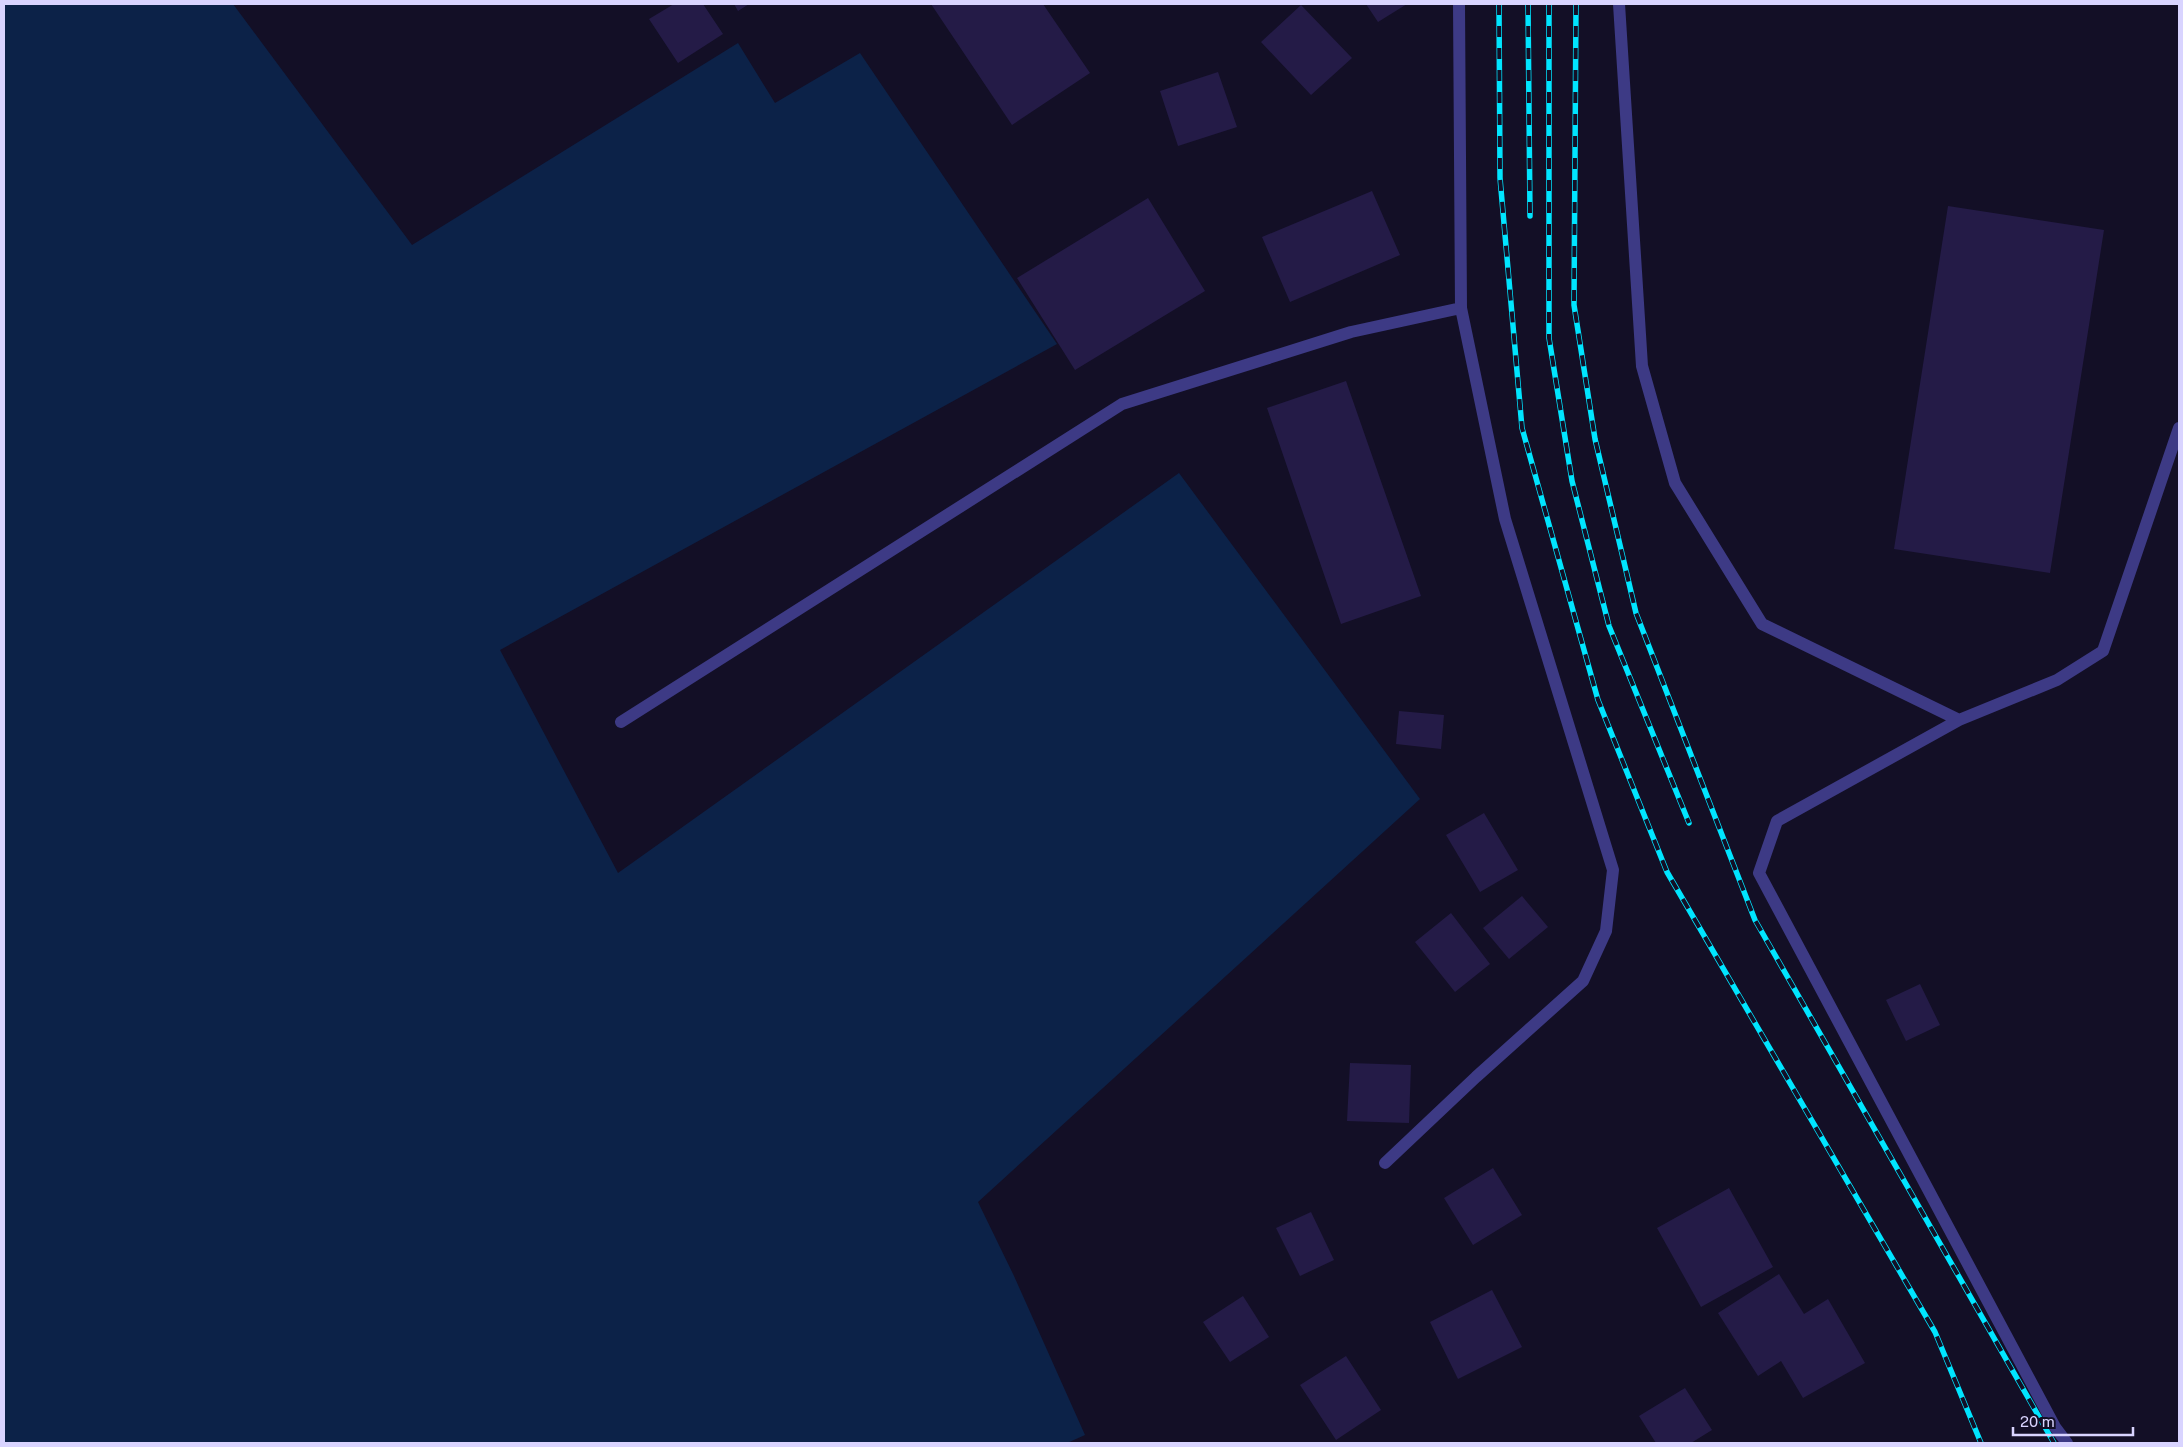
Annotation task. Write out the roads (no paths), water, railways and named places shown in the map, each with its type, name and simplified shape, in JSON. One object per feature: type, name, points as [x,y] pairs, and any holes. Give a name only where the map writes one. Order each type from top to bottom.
[{"type":"lane","points":[[1385,1163],[1476,1077],[1583,981],[1606,931],[1613,870],[1505,519],[1461,308],[1459,4]]},
{"type":"lane","points":[[1619,4],[1642,366],[1675,483],[1762,624],[1959,720]]},
{"type":"lane","points":[[621,722],[1122,404],[1351,332],[1461,308]]},
{"type":"lane","points":[[2067,1443],[2055,1428],[1759,873],[1777,821],[1959,720],[2056,680],[2103,651],[2179,428]]},
{"type":"water","points":[[4,4],[233,4],[412,245],[738,43],[775,103],[860,53],[1057,344],[500,650],[618,873],[1179,473],[1420,799],[978,1202],[1014,1276],[1085,1435],[1067,1443],[4,1443]]},
{"type":"railway","points":[[1499,4],[1500,178],[1522,428],[1598,700],[1667,872],[1935,1332],[1981,1443]]},
{"type":"railway","points":[[1528,4],[1530,216]]},
{"type":"railway","points":[[1549,4],[1549,338],[1572,481],[1609,626],[1689,823]]},
{"type":"railway","points":[[1576,4],[1574,305],[1595,439],[1636,613],[1755,920],[2054,1443]]}]
